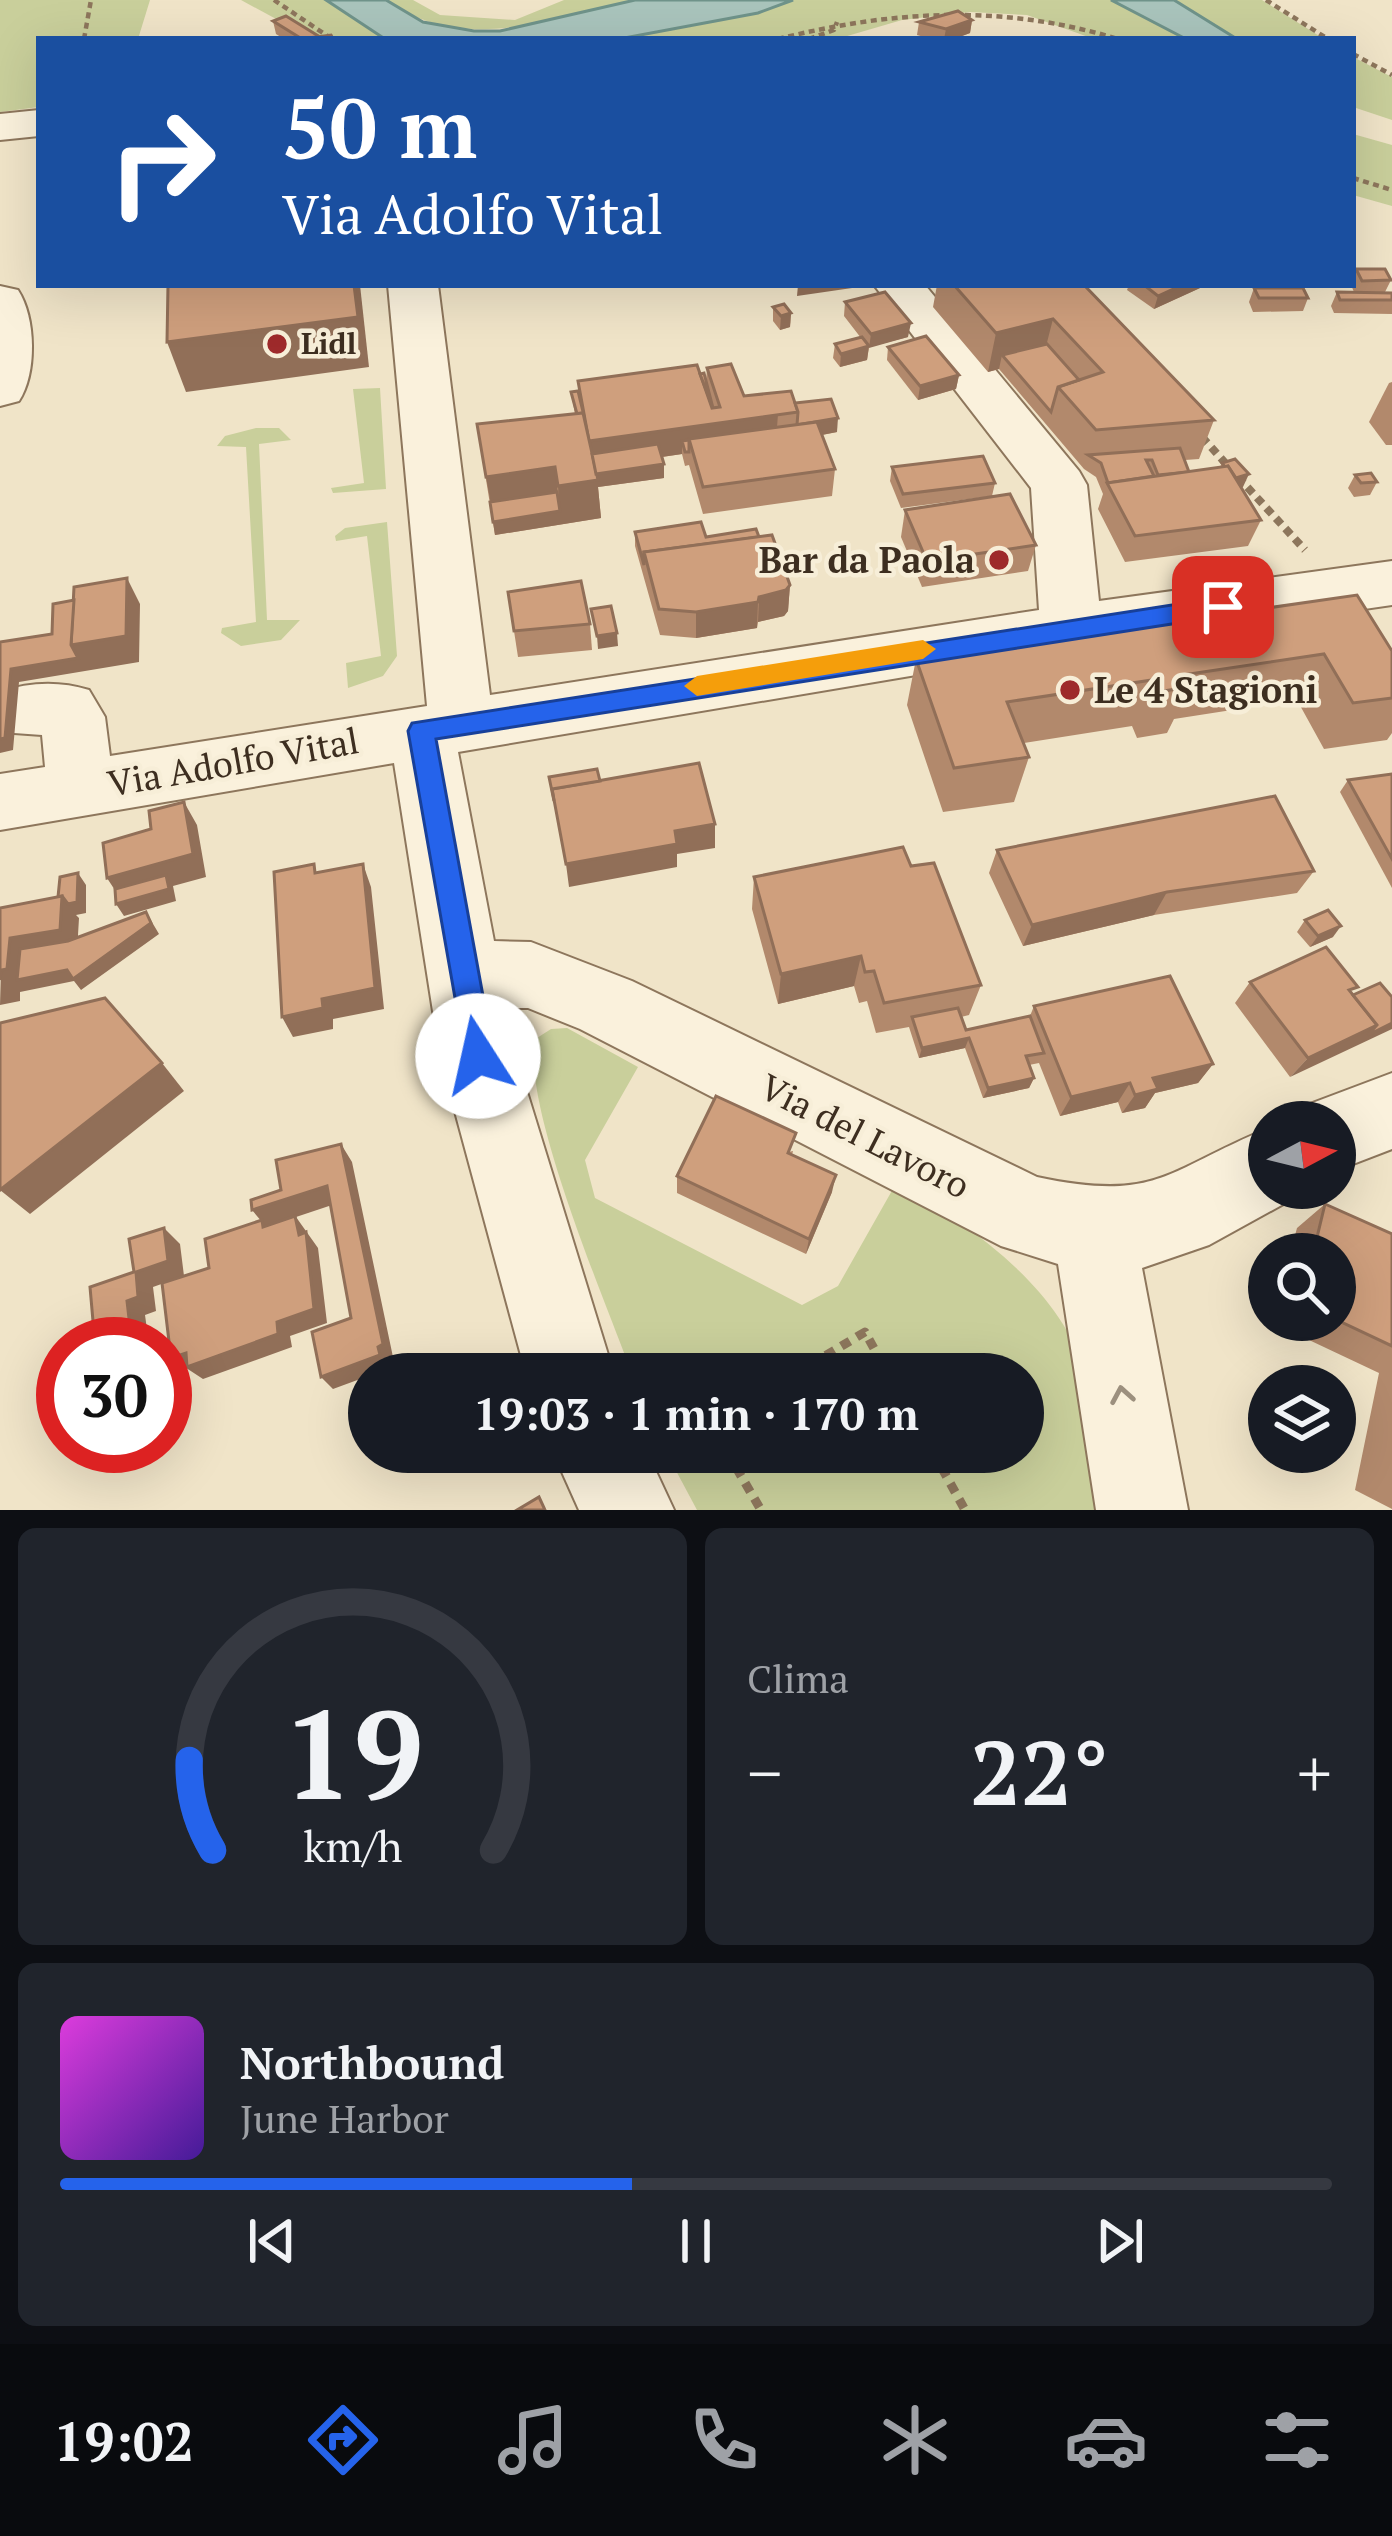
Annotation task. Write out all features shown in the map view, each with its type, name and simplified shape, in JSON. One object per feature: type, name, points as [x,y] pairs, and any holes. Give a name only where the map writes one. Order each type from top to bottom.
[{"type":"street","points":[[0,127],[36,123]]},
{"type":"street","points":[[413,288],[441,728],[463,973],[478,1056],[518,1210],[563,1353]]},
{"type":"street","points":[[901,288],[1058,484],[1071,627]]},
{"type":"street","points":[[0,301],[5,312],[1,366]]},
{"type":"street","name":"Via Adolfo Vital","points":[[0,802],[1071,627],[1392,583]]},
{"type":"street","points":[[24,694],[73,717],[80,788]]},
{"type":"street","name":"Via del Lavoro","points":[[463,973],[531,975],[566,988],[1030,1217],[1094,1232],[1176,1219],[1248,1180]]},
{"type":"street","points":[[1356,1124],[1392,1111]]},
{"type":"street","points":[[1094,1232],[1142,1510]]},
{"type":"street","points":[[609,1473],[628,1510]]},
{"type":"path","points":[[84,36],[91,0]]},
{"type":"path","points":[[274,0],[328,36]]},
{"type":"path","points":[[1266,0],[1323,36]]},
{"type":"path","points":[[788,36],[914,6]]},
{"type":"path","points":[[1051,12],[1111,36]]},
{"type":"path","points":[[817,36],[834,30],[837,22]]},
{"type":"path","points":[[1356,56],[1392,75]]},
{"type":"path","points":[[1356,179],[1392,190]]},
{"type":"path","points":[[1192,427],[1313,559]]},
{"type":"path","points":[[831,1353],[865,1333],[877,1353]]},
{"type":"path","points":[[740,1473],[760,1510]]},
{"type":"path","points":[[944,1473],[965,1510]]},
{"type":"green space","points":[[0,0],[150,0],[139,36],[36,36],[36,107],[0,112]]},
{"type":"green space","points":[[241,0],[326,0],[380,36],[307,36]]},
{"type":"green space","points":[[386,0],[413,0],[440,15],[515,20],[564,0],[635,0],[540,23],[476,29],[415,17]]},
{"type":"green space","points":[[793,0],[1111,0],[1180,36],[1086,36],[1027,15],[970,12],[902,20],[847,36],[635,36],[758,13]]},
{"type":"green space","points":[[1174,0],[1262,0],[1319,36],[1232,36]]},
{"type":"green space","points":[[1356,59],[1392,77],[1392,120],[1356,108]]},
{"type":"green space","points":[[1356,135],[1392,145],[1392,206],[1356,196]]},
{"type":"green space","points":[[380,388],[386,489],[333,493],[331,488],[364,483],[353,389]]},
{"type":"green space","points":[[279,428],[291,440],[259,444],[267,620],[300,620],[281,640],[241,646],[221,633],[222,628],[256,622],[246,447],[217,446],[225,436]]},
{"type":"green space","points":[[387,522],[397,656],[383,676],[348,688],[346,663],[381,656],[367,536],[336,541],[335,536],[345,528]]},
{"type":"green space","points":[[567,1028],[638,1067],[585,1160],[595,1198],[802,1305],[838,1286],[898,1180],[983,1239],[1034,1286],[1073,1342],[1096,1408],[1115,1510],[697,1510],[677,1473],[1044,1473],[1044,1353],[624,1353],[568,1203],[540,1105],[534,1066],[537,1038],[551,1029]]},
{"type":"water","points":[[326,0],[386,0],[423,22],[500,31],[635,0],[793,0],[758,13],[635,36],[380,36]]},
{"type":"water","points":[[1111,0],[1174,0],[1232,36],[1180,36]]},
{"type":"building","points":[[958,11],[972,20],[946,29],[919,22]]},
{"type":"building","points":[[286,16],[318,36],[297,36],[273,21]]},
{"type":"building","points":[[1356,269],[1385,269],[1391,280],[1362,281]]},
{"type":"building","points":[[168,288],[354,288],[358,317],[167,342]]},
{"type":"building","points":[[957,288],[1087,288],[1214,420],[1096,430],[1058,387],[1103,372],[1053,319],[996,333]]},
{"type":"building","points":[[1148,288],[1175,288],[1158,296]]},
{"type":"building","points":[[1254,288],[1303,288],[1308,298],[1259,298]]},
{"type":"building","points":[[885,292],[911,323],[871,334],[845,302]]},
{"type":"building","points":[[1337,292],[1392,293],[1392,300],[1340,300]]},
{"type":"building","points":[[784,304],[791,313],[781,316],[773,307]]},
{"type":"building","points":[[926,336],[959,375],[920,386],[888,347]]},
{"type":"building","points":[[862,337],[869,346],[841,354],[835,344]]},
{"type":"building","points":[[1047,344],[1079,380],[1058,387],[1051,412],[1002,355]]},
{"type":"building","points":[[731,364],[744,396],[791,391],[798,412],[589,441],[578,381],[697,365],[712,408],[720,407],[707,368]]},
{"type":"building","points":[[578,391],[584,417],[577,414],[571,392]]},
{"type":"building","points":[[831,399],[838,418],[797,425],[795,403]]},
{"type":"building","points":[[583,413],[598,480],[558,486],[555,467],[486,477],[477,424]]},
{"type":"building","points":[[817,422],[835,469],[703,487],[689,439]]},
{"type":"building","points":[[658,444],[664,464],[596,474],[592,454]]},
{"type":"building","points":[[1180,448],[1189,472],[1158,475],[1152,460],[1146,460],[1154,476],[1108,483],[1101,463],[1088,455]]},
{"type":"building","points":[[983,456],[995,483],[903,494],[892,467]]},
{"type":"building","points":[[1235,459],[1249,474],[1236,478],[1222,463]]},
{"type":"building","points":[[1228,466],[1261,520],[1135,536],[1107,483]]},
{"type":"building","points":[[1371,473],[1377,482],[1361,483],[1355,475]]},
{"type":"building","points":[[557,492],[560,511],[493,522],[490,502]]},
{"type":"building","points":[[1010,494],[1036,545],[927,561],[905,510]]},
{"type":"building","points":[[701,522],[706,537],[756,529],[759,537],[644,552],[644,565],[635,532]]},
{"type":"building","points":[[772,535],[790,585],[786,590],[759,597],[758,602],[696,612],[659,609],[644,552]]},
{"type":"building","points":[[127,578],[126,636],[71,645],[74,587]]},
{"type":"building","points":[[581,581],[590,624],[514,631],[508,592]]},
{"type":"building","points":[[1357,595],[1392,651],[1392,698],[1353,703],[1324,654],[1183,675],[1189,687],[1157,692],[1152,680],[1007,702],[1029,757],[954,768],[916,659]]},
{"type":"building","points":[[74,600],[71,645],[78,658],[11,669],[5,738],[0,739],[0,642],[52,634],[53,604]]},
{"type":"building","points":[[611,606],[617,633],[597,636],[591,609]]},
{"type":"building","points":[[699,763],[715,824],[675,831],[677,844],[566,864],[552,789]]},
{"type":"building","points":[[597,769],[600,781],[552,789],[554,801],[549,777]]},
{"type":"building","points":[[1392,774],[1392,859],[1348,780]]},
{"type":"building","points":[[1275,796],[1314,871],[1167,892],[1032,925],[997,850]]},
{"type":"building","points":[[184,802],[193,854],[107,878],[103,843],[151,829],[149,811]]},
{"type":"building","points":[[903,847],[911,866],[934,863],[981,985],[884,1003],[874,971],[865,972],[861,956],[781,974],[754,877]]},
{"type":"building","points":[[314,864],[315,873],[363,864],[375,988],[322,999],[323,1008],[282,1017],[274,872]]},
{"type":"building","points":[[78,873],[77,902],[68,904],[58,897],[60,877]]},
{"type":"building","points":[[166,875],[169,889],[116,904],[115,889]]},
{"type":"building","points":[[62,896],[60,930],[10,938],[7,969],[1,970],[0,980],[0,908]]},
{"type":"building","points":[[1328,910],[1341,926],[1318,936],[1305,920]]},
{"type":"building","points":[[146,912],[151,923],[73,979],[67,970],[17,980],[20,949],[68,941]]},
{"type":"building","points":[[1326,947],[1358,987],[1349,990],[1377,1025],[1308,1058],[1250,982]]},
{"type":"building","points":[[1170,976],[1213,1064],[1153,1078],[1158,1089],[1135,1095],[1130,1083],[1071,1097],[1034,1006]]},
{"type":"building","points":[[1380,983],[1392,997],[1392,1023],[1368,1035],[1377,1025],[1353,995]]},
{"type":"building","points":[[105,998],[162,1063],[0,1190],[0,1023]]},
{"type":"building","points":[[958,1008],[966,1030],[1030,1016],[1044,1053],[1026,1056],[1034,1078],[988,1088],[969,1038],[922,1048],[912,1017]]},
{"type":"building","points":[[716,1096],[796,1133],[788,1153],[836,1175],[809,1239],[677,1176]]},
{"type":"building","points":[[341,1144],[383,1344],[380,1353],[348,1353],[348,1367],[321,1377],[312,1332],[351,1318],[327,1186],[252,1210],[251,1200],[281,1190],[276,1160]]},
{"type":"building","points":[[1324,1209],[1336,1209],[1392,1234],[1392,1346],[1356,1329],[1356,1233],[1318,1233]]},
{"type":"building","points":[[295,1216],[299,1235],[306,1232],[314,1309],[277,1322],[278,1334],[192,1365],[192,1317],[166,1317],[162,1283],[209,1268],[205,1239],[262,1220],[263,1227]]},
{"type":"building","points":[[164,1228],[168,1261],[136,1272],[138,1297],[127,1301],[129,1317],[93,1317],[90,1287],[134,1272],[129,1239]]},
{"type":"building","points":[[539,1497],[545,1510],[517,1510]]},
{"type":"slow traffic","points":[[697,686],[923,649]]},
{"type":"place","name":"Lidl","points":[[277,344]]},
{"type":"place","name":"Bar da Paola","points":[[999,560]]},
{"type":"place","name":"Le 4 Stagioni","points":[[1070,690]]},
{"type":"route","points":[[478,1056],[421,731],[934,648],[1223,607]]}]
